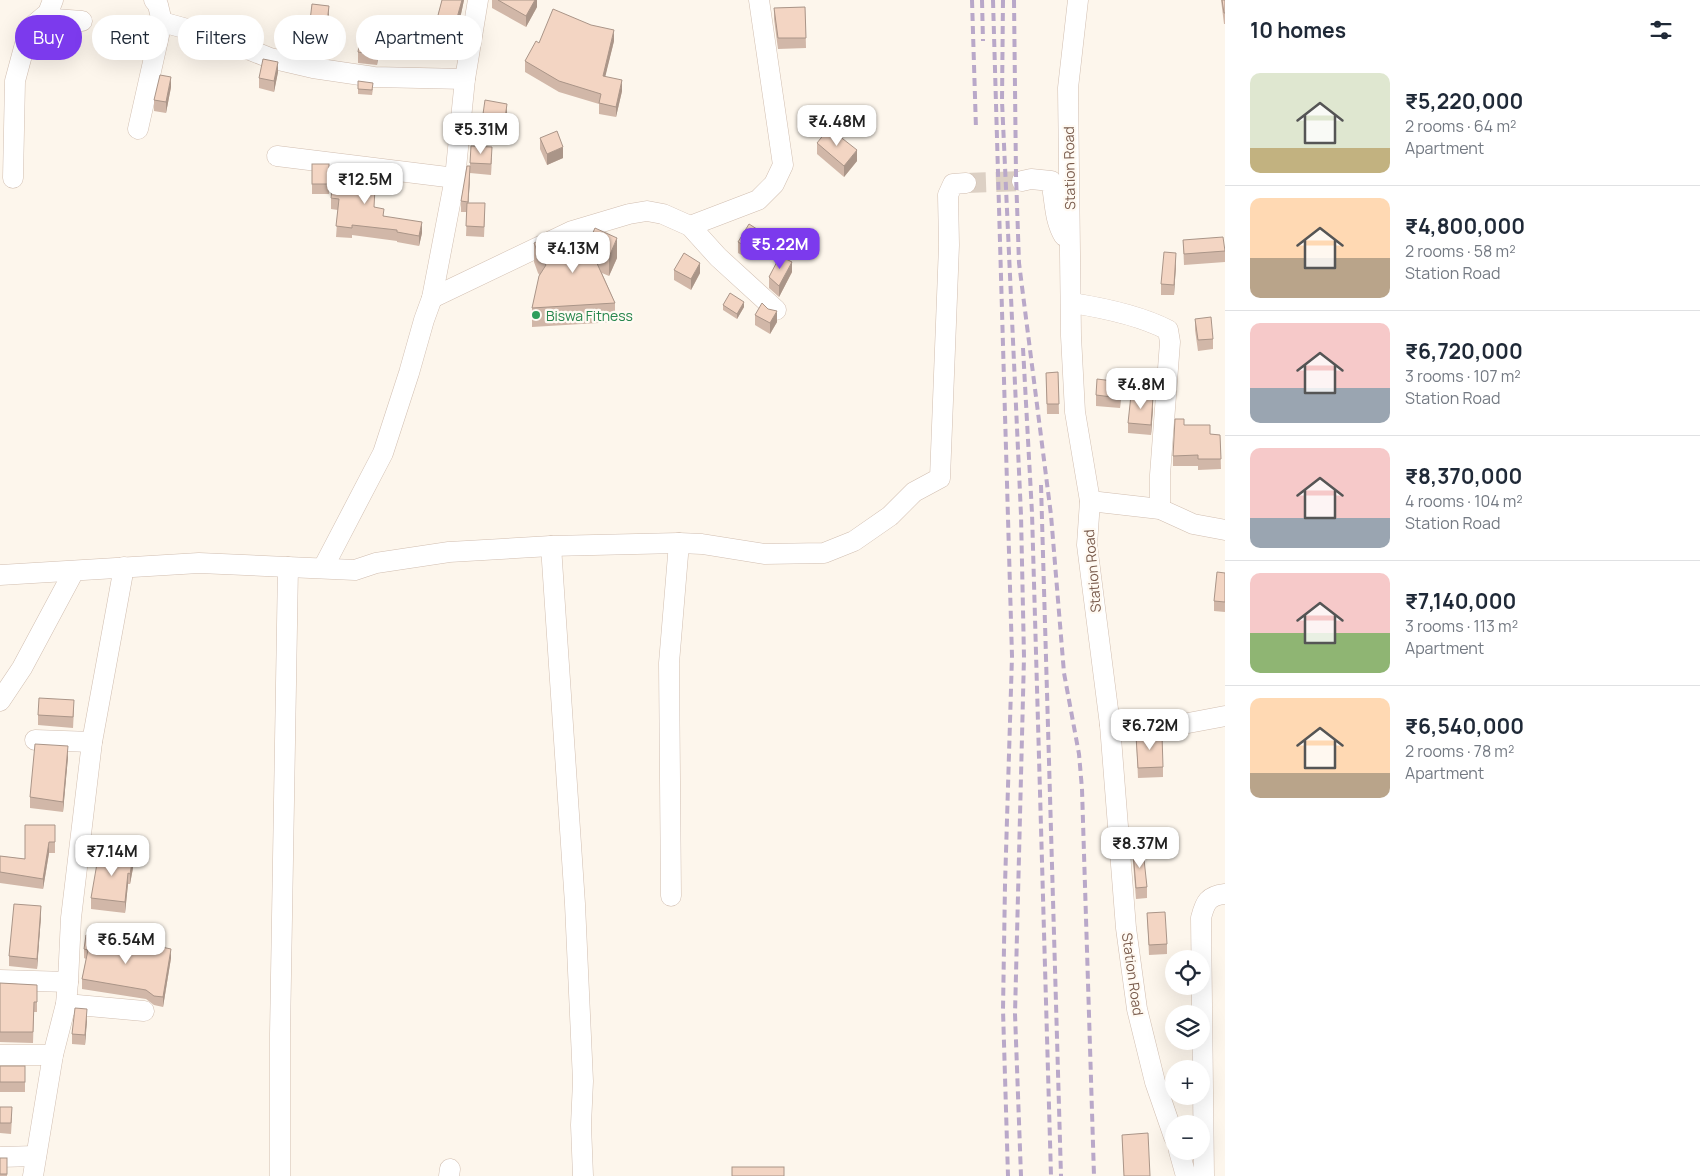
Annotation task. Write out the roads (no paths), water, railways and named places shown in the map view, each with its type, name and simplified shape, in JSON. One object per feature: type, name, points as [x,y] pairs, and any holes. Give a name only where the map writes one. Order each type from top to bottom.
[{"type":"street","points":[[154,0],[158,5],[160,15]]},
{"type":"street","points":[[323,568],[383,453],[432,298],[455,178],[466,79],[478,0]]},
{"type":"street","points":[[690,226],[758,200],[774,184],[783,165],[759,0]]},
{"type":"street","name":"Station Road","points":[[1078,0],[1068,88],[1071,336],[1075,412],[1090,501],[1087,545],[1110,725],[1126,928],[1137,1009],[1155,1082],[1166,1115]]},
{"type":"street","points":[[13,178],[15,81],[29,29],[50,7]]},
{"type":"street","points":[[168,24],[220,38],[270,58],[313,68],[374,77],[466,79]]},
{"type":"street","points":[[138,129],[153,60]]},
{"type":"street","points":[[277,156],[455,178]]},
{"type":"street","points":[[1022,181],[1030,179],[1051,181],[1054,192],[1053,205],[1061,231],[1070,244]]},
{"type":"street","points":[[0,575],[199,563],[355,570],[376,563],[449,552],[551,546],[679,543],[702,544],[764,554],[824,553],[854,541],[890,516],[914,492],[940,478],[949,245],[948,195],[953,184],[966,183]]},
{"type":"street","points":[[432,298],[572,232],[629,214],[647,211],[663,214],[690,226],[718,257],[776,310]]},
{"type":"street","points":[[1072,303],[1101,308],[1158,325],[1168,330],[1170,342],[1160,475],[1160,509]]},
{"type":"street","points":[[1090,501],[1160,509],[1193,524],[1225,530]]},
{"type":"street","points":[[672,896],[669,663],[679,543]]},
{"type":"street","points":[[551,546],[575,904],[582,1081],[583,1176]]},
{"type":"street","points":[[33,1176],[53,1055],[66,1004],[71,918],[92,742],[124,567]]},
{"type":"street","points":[[280,1176],[288,567]]},
{"type":"street","points":[[0,701],[22,668],[74,571]]},
{"type":"street","points":[[1110,725],[1183,724],[1225,716]]},
{"type":"street","points":[[35,740],[92,742]]},
{"type":"street","points":[[1204,1176],[1201,918],[1204,906],[1210,897],[1225,894]]},
{"type":"street","points":[[0,980],[68,982]]},
{"type":"street","points":[[66,1004],[144,1011]]},
{"type":"street","points":[[0,1055],[53,1055]]},
{"type":"street","points":[[0,1157],[36,1156]]},
{"type":"street","points":[[1182,1160],[1186,1176]]},
{"type":"tunnel","points":[[966,183],[1022,181]]},
{"type":"railway","points":[[972,0],[976,129]]},
{"type":"railway","points":[[982,0],[983,41]]},
{"type":"railway","points":[[993,0],[1012,656],[1003,1010],[1008,1176]]},
{"type":"railway","points":[[1003,0],[1002,101],[1021,515],[1024,657],[1015,1014],[1021,1176]]},
{"type":"railway","points":[[1014,0],[1019,263],[1051,515],[1064,673],[1079,754],[1082,789],[1094,1176]]},
{"type":"railway","points":[[1023,348],[1032,513],[1051,1176]]},
{"type":"railway","points":[[1041,485],[1061,1176]]},
{"type":"place","name":"Biswa Fitness","points":[[536,315]]}]
